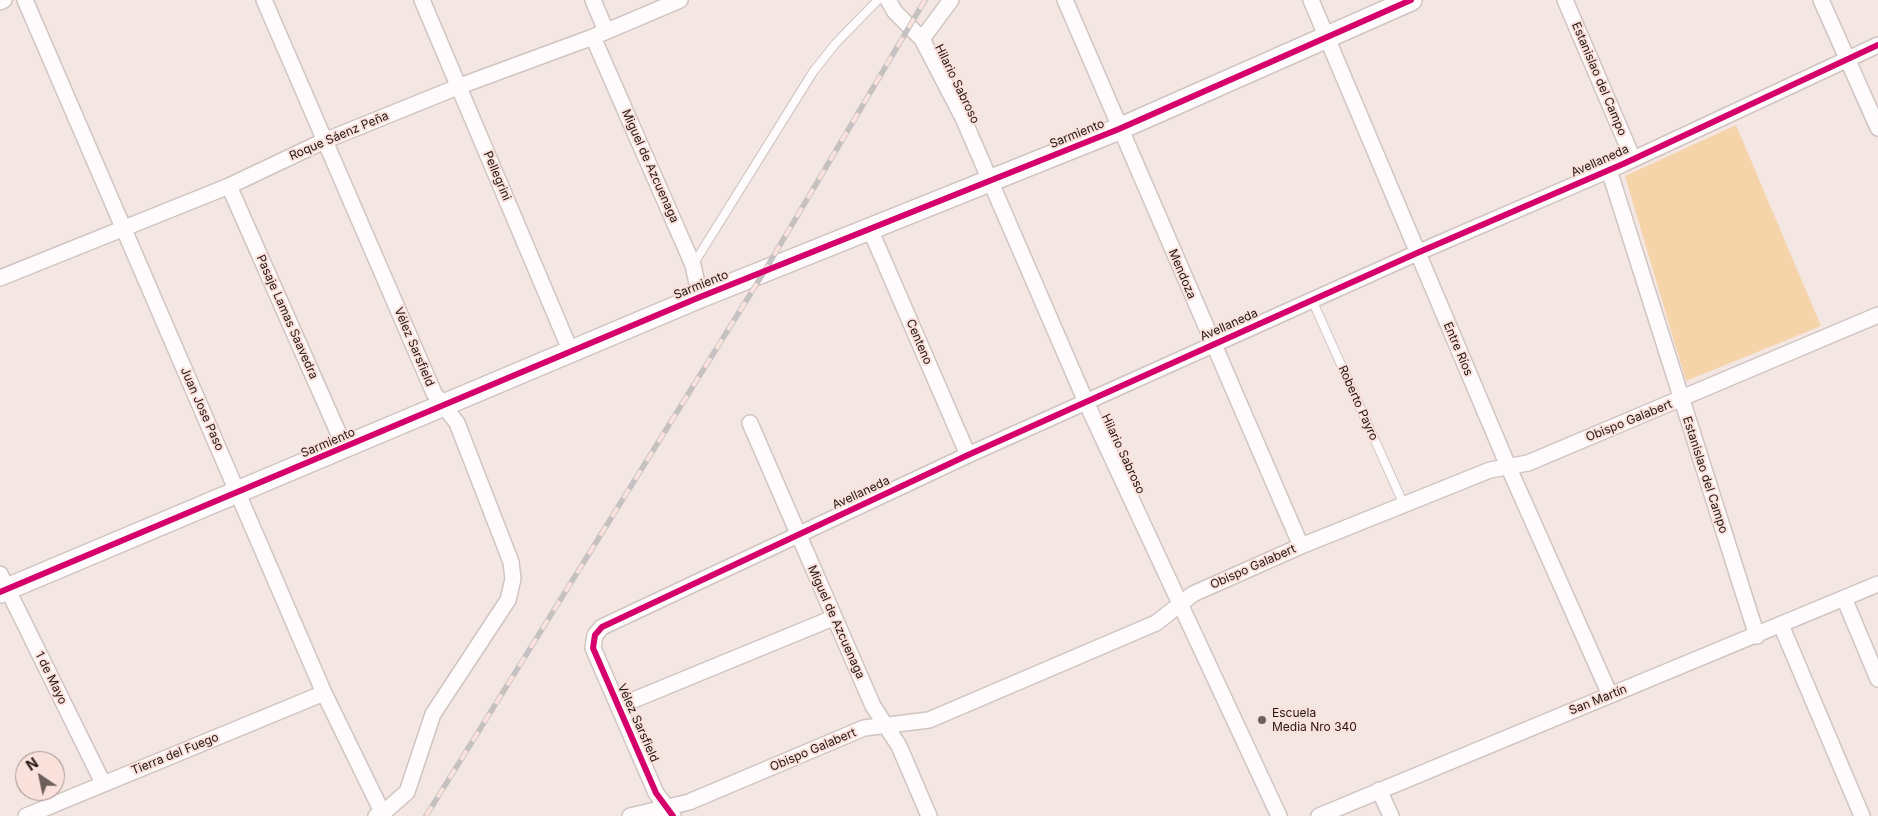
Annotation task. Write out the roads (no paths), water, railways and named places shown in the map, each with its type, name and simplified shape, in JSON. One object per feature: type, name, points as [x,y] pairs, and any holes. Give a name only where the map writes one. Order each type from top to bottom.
[{"type":"street","points":[[0,2],[4,0]]},
{"type":"street","name":"Juan Jose Paso","points":[[25,0],[123,230],[239,492],[324,693],[381,815]]},
{"type":"street","name":"Vélez Sarsfield","points":[[264,0],[434,394],[457,423],[511,562],[513,579],[508,600],[432,714],[407,792],[381,815]]},
{"type":"street","name":"Pellegrini","points":[[422,0],[571,352]]},
{"type":"street","name":"Miguel de Azcuenaga","points":[[593,0],[600,34],[693,265],[700,297]]},
{"type":"street","name":"Roque Sáenz Peña","points":[[0,278],[229,186],[324,141],[460,86],[600,34],[680,0]]},
{"type":"street","points":[[922,39],[951,0]]},
{"type":"street","name":"Mendoza","points":[[1065,0],[1119,129],[1301,546]]},
{"type":"street","name":"Entre Ríos","points":[[1312,0],[1508,466],[1610,695]]},
{"type":"street","name":"Sarmiento","points":[[2,585],[239,492],[700,297],[1119,129],[1411,0]]},
{"type":"street","name":"Estanislao del Campo","points":[[1565,0],[1633,159]]},
{"type":"street","points":[[1821,0],[1878,128]]},
{"type":"street","name":"Hilario Sabroso","points":[[884,3],[922,39],[962,118],[1086,402],[1279,816]]},
{"type":"street","name":"Avellaneda","points":[[595,635],[602,626],[968,455],[1417,253],[1609,170],[1878,45]]},
{"type":"street","name":"Estanislao del Campo","points":[[1609,170],[1680,400],[1757,636]]},
{"type":"street","name":"Pasaje Lamas Saavedra","points":[[229,186],[345,448]]},
{"type":"street","name":"Centeno","points":[[870,229],[968,455]]},
{"type":"street","name":"Obispo Galabert","points":[[630,816],[670,812],[689,802],[864,728],[929,720],[1156,623],[1193,594],[1301,546],[1490,470],[1528,463],[1680,400],[1878,314]]},
{"type":"street","name":"Miguel de Azcuenaga","points":[[750,423],[873,706],[899,746],[929,816]]},
{"type":"street","name":"San Martín","points":[[1319,816],[1757,636],[1878,584]]},
{"type":"street","name":"1 de Mayo","points":[[2,585],[103,783]]},
{"type":"street","points":[[1844,598],[1878,679]]},
{"type":"street","points":[[619,706],[834,618]]},
{"type":"street","points":[[1781,625],[1862,816]]},
{"type":"street","name":"Vélez Sarsfield","points":[[595,635],[593,648],[656,793],[670,812]]},
{"type":"street","name":"Tierra del Fuego","points":[[26,816],[324,693]]},
{"type":"street","points":[[1380,790],[1391,816]]},
{"type":"lane","points":[[693,265],[813,72],[836,42],[884,3]]},
{"type":"lane","name":"Roberto Payro","points":[[1312,300],[1404,505]]},
{"type":"railway","points":[[426,816],[764,272],[925,0]]},
{"type":"place","name":"Escuela Media Nro 340","points":[[1262,720]]}]
